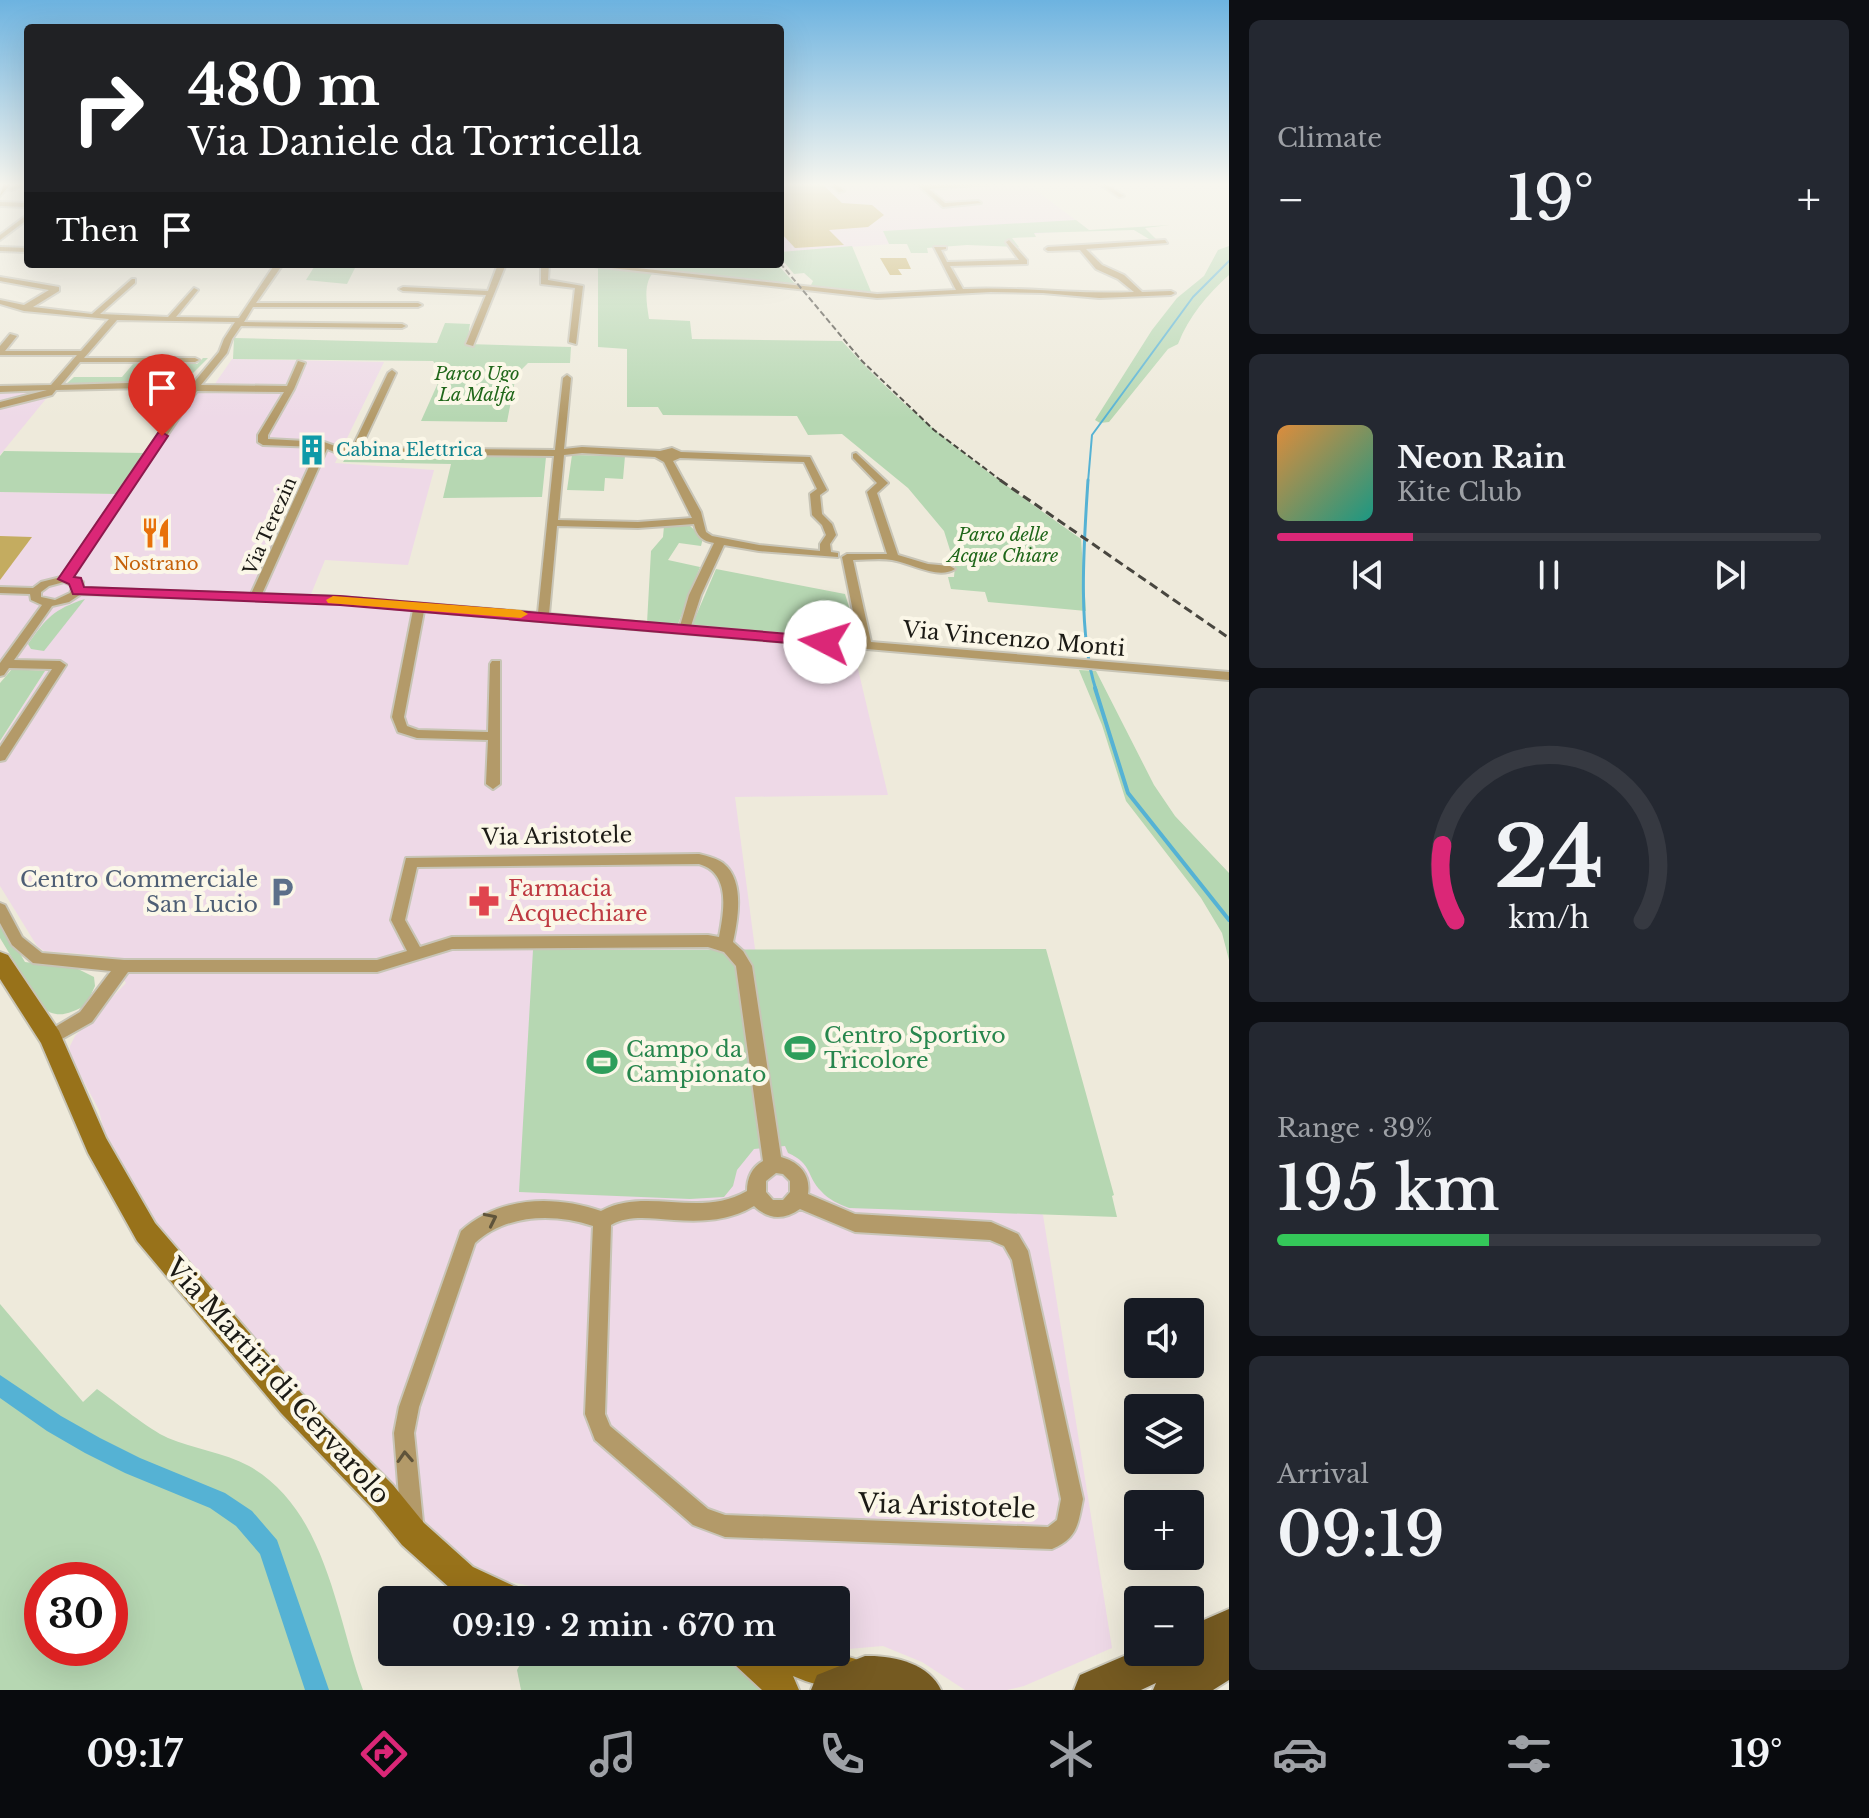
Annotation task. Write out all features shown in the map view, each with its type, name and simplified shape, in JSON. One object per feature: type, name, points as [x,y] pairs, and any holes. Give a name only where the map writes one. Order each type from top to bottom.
[{"type":"main road","name":"Via Martiri di Cervarolo","points":[[0,961],[51,1038],[97,1145],[146,1232],[291,1403],[382,1496],[413,1534],[462,1578],[478,1586]]},
{"type":"main road","points":[[1204,1641],[1229,1629]]},
{"type":"main road","points":[[1174,1690],[1229,1657]]},
{"type":"main road","points":[[763,1666],[782,1690]]},
{"type":"main road","points":[[809,1666],[849,1683],[895,1678],[920,1690]]},
{"type":"main road","points":[[1095,1690],[1148,1666]]},
{"type":"street","points":[[960,291],[945,264],[1024,262]]},
{"type":"street","points":[[1094,262],[1121,277],[1140,294]]},
{"type":"street","points":[[65,579],[196,386],[209,369],[232,352],[228,339],[276,268]]},
{"type":"street","points":[[470,344],[500,268]]},
{"type":"street","points":[[545,268],[544,282],[579,286],[573,342]]},
{"type":"street","points":[[615,268],[841,294],[898,296],[1035,290],[1099,296],[1171,293]]},
{"type":"street","points":[[0,279],[56,289],[24,309]]},
{"type":"street","points":[[96,314],[132,281]]},
{"type":"street","points":[[403,289],[488,293]]},
{"type":"street","points":[[171,318],[194,290]]},
{"type":"street","points":[[1,304],[115,317],[402,326]]},
{"type":"street","points":[[252,305],[418,305]]},
{"type":"street","points":[[0,405],[45,395],[54,389],[115,317]]},
{"type":"street","points":[[0,352],[13,336]]},
{"type":"street","points":[[0,352],[195,360]]},
{"type":"street","name":"Via Terezin","points":[[255,598],[324,445],[263,442],[263,435],[290,389],[301,363]]},
{"type":"street","points":[[355,451],[392,373]]},
{"type":"street","points":[[543,616],[567,378]]},
{"type":"street","points":[[0,389],[196,386],[290,389]]},
{"type":"street","points":[[324,445],[337,450],[355,451],[559,453],[589,450],[669,456],[807,459],[822,490],[815,494],[817,515],[827,524],[831,535],[825,544],[826,554]]},
{"type":"street","points":[[669,456],[696,512],[701,533],[709,539],[847,557],[893,557],[927,567],[950,569]]},
{"type":"street","points":[[856,456],[883,483],[872,492],[893,557]]},
{"type":"street","points":[[552,523],[638,525],[697,521]]},
{"type":"street","points":[[684,630],[695,595],[720,542]]},
{"type":"street","points":[[847,557],[866,645]]},
{"type":"street","points":[[0,590],[36,591],[45,584],[65,579],[76,581],[78,591],[63,601],[49,603],[35,598],[36,591]]},
{"type":"street","name":"Via Vincenzo Monti","points":[[78,591],[419,606],[1107,668],[1229,676]]},
{"type":"street","points":[[4,668],[49,603]]},
{"type":"street","points":[[419,606],[399,725],[405,731],[417,734],[494,736]]},
{"type":"street","points":[[493,784],[496,664]]},
{"type":"street","points":[[0,757],[60,665],[4,668]]},
{"type":"street","name":"Via Aristotele","points":[[416,954],[398,920],[411,862],[699,859],[717,865],[726,876],[732,914],[725,944]]},
{"type":"street","points":[[0,909],[17,941],[38,959],[124,966],[377,966],[452,943],[708,941],[725,944],[737,952],[744,966],[773,1166]]},
{"type":"street","points":[[51,1038],[86,1017],[124,966]]},
{"type":"street","points":[[413,1534],[404,1433],[409,1407],[468,1237],[483,1222],[511,1211],[578,1211],[602,1220],[617,1211],[722,1213],[745,1205],[757,1195],[757,1176],[773,1166],[787,1169],[798,1179],[798,1199]]},
{"type":"street","name":"Via Aristotele","points":[[602,1220],[597,1424],[602,1433],[701,1517],[725,1526],[1052,1538],[1067,1526],[1072,1499],[1021,1258],[1011,1240],[991,1231],[855,1223],[798,1199],[788,1207],[774,1208],[757,1195]]},
{"type":"shaded area","points":[[232,359],[384,362],[335,463],[434,470],[408,565],[325,560],[309,599],[852,644],[888,795],[735,797],[755,949],[1043,1215],[1112,1648],[1024,1686],[1007,1690],[965,1690],[922,1662],[883,1646],[850,1649],[850,1586],[529,1586],[502,1580],[472,1564],[425,1523],[317,1412],[156,1224],[120,1168],[105,1137],[99,1110],[70,1056],[70,1046],[75,1036],[126,983],[107,956],[44,951],[37,946],[0,886],[0,742],[49,665],[8,664],[11,658],[0,660],[0,492],[118,494],[191,388],[212,388]]},
{"type":"shaded area","points":[[0,389],[54,389],[0,455]]},
{"type":"green space","points":[[784,262],[859,262],[872,294],[809,289],[813,281],[804,273],[794,274]]},
{"type":"green space","points":[[1212,262],[1229,262],[1229,275],[1199,306],[1178,344],[1168,349],[1109,422],[1095,420],[1152,330],[1177,298],[1204,276]]},
{"type":"green space","points":[[314,268],[355,268],[347,284],[306,280]]},
{"type":"green space","name":"Parco delle Acque Chiare","points":[[598,268],[652,274],[647,290],[649,319],[690,321],[692,339],[842,341],[926,422],[1081,539],[1086,611],[988,602],[985,592],[951,589],[948,577],[954,577],[955,566],[944,531],[908,488],[842,434],[808,435],[797,416],[663,415],[658,407],[627,407],[627,349],[598,347]]},
{"type":"green space","points":[[617,268],[781,268],[799,288]]},
{"type":"green space","name":"Parco Ugo La Malfa","points":[[445,323],[470,324],[467,344],[571,347],[570,363],[528,363],[516,375],[507,422],[421,421],[442,374],[433,361],[233,359],[234,338],[437,343]]},
{"type":"green space","points":[[208,358],[193,373],[137,374],[128,385],[65,385],[74,377],[122,377],[133,364],[197,364]]},
{"type":"green space","points":[[4,451],[145,453],[118,494],[0,492],[0,456]]},
{"type":"green space","points":[[348,454],[546,457],[542,497],[443,498],[451,464],[343,462]]},
{"type":"green space","points":[[572,455],[625,456],[623,479],[605,478],[604,491],[567,490]]},
{"type":"green space","points":[[689,525],[703,538],[701,546],[679,543],[668,560],[700,567],[678,624],[647,623],[651,551],[663,537],[664,526]]},
{"type":"green space","points":[[716,569],[845,594],[859,639],[695,628],[692,625]]},
{"type":"green space","points":[[85,599],[44,651],[31,649],[28,644],[40,627],[66,607]]},
{"type":"green space","points":[[12,669],[45,671],[0,741],[0,683]]},
{"type":"green space","points":[[1079,670],[1096,671],[1154,785],[1175,816],[1229,873],[1229,960],[1222,933],[1201,898],[1126,801],[1102,725]]},
{"type":"green space","points":[[0,920],[25,962],[78,969],[94,977],[95,986],[86,1005],[63,1014],[52,1013],[41,1006],[0,938]]},
{"type":"green space","name":"Centro Sportivo Tricolore","points":[[1046,949],[1114,1195],[1117,1217],[849,1208],[824,1194],[802,1161],[788,1153],[785,1146],[754,1149],[737,1170],[733,1186],[724,1197],[690,1199],[519,1192],[533,950]]},
{"type":"green space","points":[[0,1304],[83,1402],[97,1389],[160,1434],[239,1461],[275,1485],[296,1509],[325,1566],[363,1690],[0,1690]]},
{"type":"green space","points":[[519,1666],[747,1666],[770,1690],[521,1690],[517,1670]]},
{"type":"building","points":[[882,262],[908,262],[911,269],[898,269],[902,275],[890,275]]},
{"type":"building","points":[[0,536],[32,537],[0,580]]},
{"type":"waterway","points":[[1088,482],[1092,435],[1193,297],[1228,262]]},
{"type":"waterway","points":[[1088,480],[1084,614],[1096,690]]},
{"type":"waterway","points":[[1095,688],[1128,793],[1229,920]]},
{"type":"waterway","points":[[0,1385],[35,1411],[93,1446],[218,1500],[244,1519],[269,1548],[317,1690]]},
{"type":"railway","points":[[784,268],[862,361],[934,430],[1003,482]]},
{"type":"railway","points":[[1000,480],[1229,638]]},
{"type":"slow traffic","points":[[333,600],[521,614]]},
{"type":"place","name":"Cabina Elettrica","points":[[312,450]]},
{"type":"place","name":"Nostrano","points":[[156,533]]},
{"type":"place","name":"Centro Commerciale San Lucio","points":[[282,892]]},
{"type":"place","name":"Farmacia Acquechiare","points":[[484,901]]},
{"type":"place","name":"Centro Sportivo Tricolore","points":[[800,1048]]},
{"type":"place","name":"Campo da Campionato","points":[[602,1062]]},
{"type":"route","points":[[162,436],[65,579],[76,581],[78,591],[340,600],[825,642]]}]
